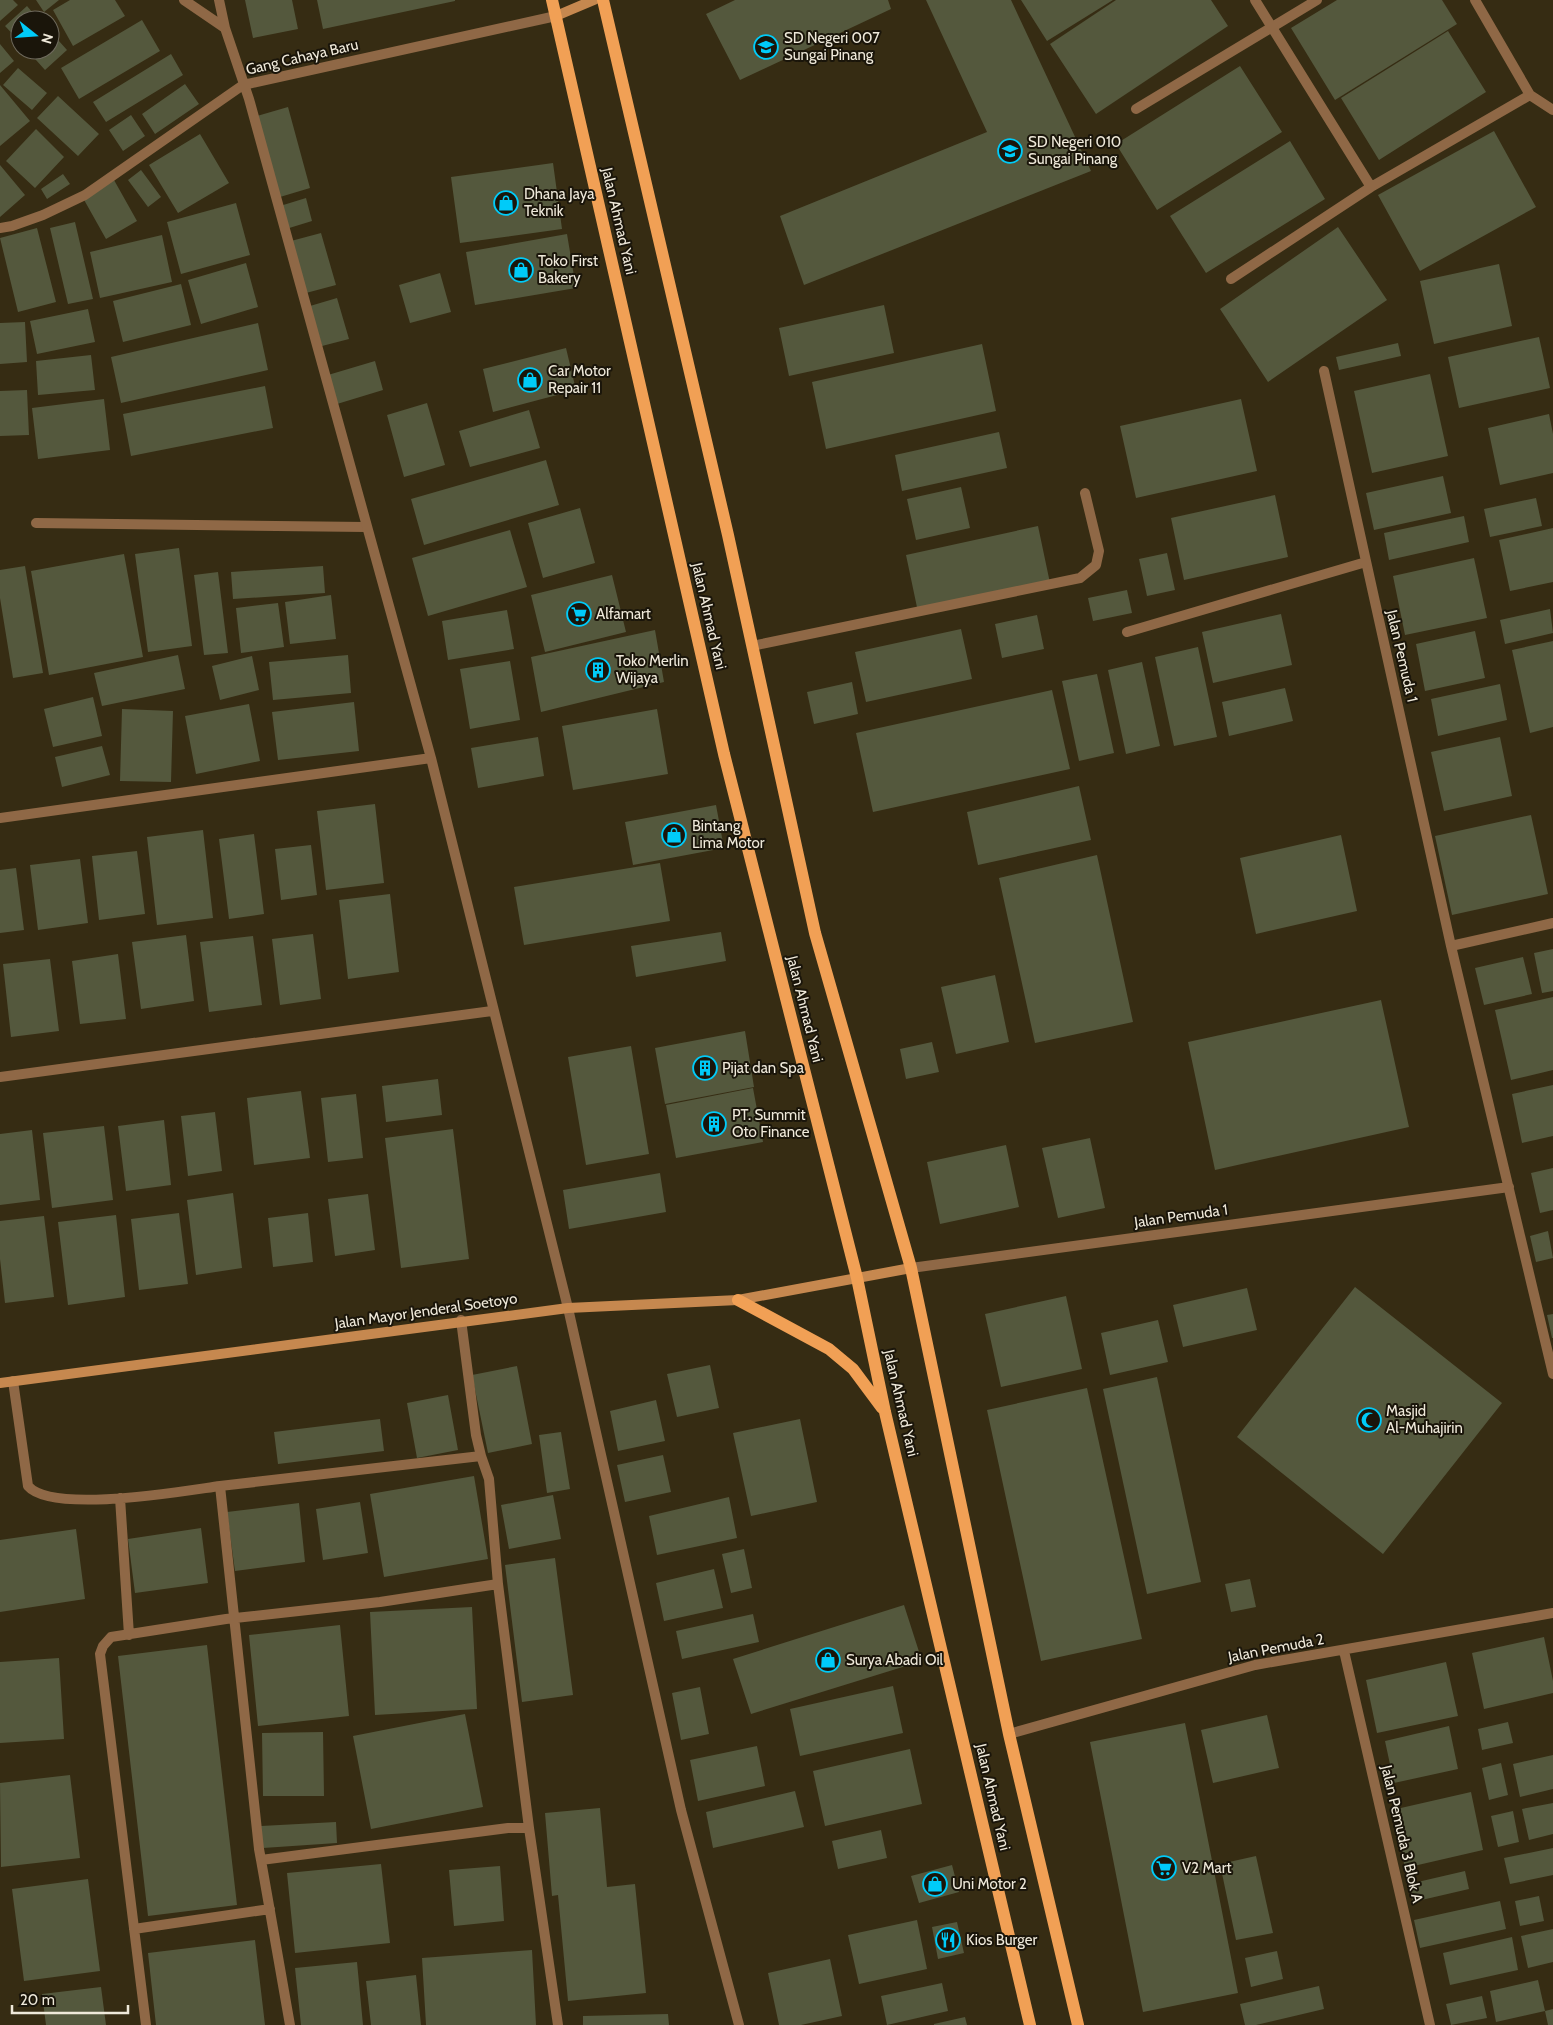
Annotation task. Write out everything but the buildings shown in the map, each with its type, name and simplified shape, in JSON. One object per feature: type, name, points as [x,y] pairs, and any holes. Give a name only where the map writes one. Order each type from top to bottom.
[{"type":"main road","name":"Jalan Ahmad Yani","points":[[552,0],[724,754],[857,1278],[885,1412],[1030,2025]]},
{"type":"main road","name":"Jalan Ahmad Yani","points":[[603,0],[752,646],[815,932],[911,1268],[1009,1734],[1078,2025]]},
{"type":"main road","points":[[738,1300],[829,1349],[853,1369],[885,1412]]},
{"type":"street","points":[[184,0],[225,28]]},
{"type":"street","points":[[219,0],[225,28],[249,98],[431,758],[492,1012],[568,1308],[681,1810],[739,2025]]},
{"type":"street","points":[[556,16],[594,0]]},
{"type":"street","points":[[1255,0],[1371,187]]},
{"type":"street","points":[[1136,109],[1317,0]]},
{"type":"street","points":[[1474,0],[1530,95],[1553,110]]},
{"type":"street","name":"Gang Cahaya Baru","points":[[0,228],[12,226],[43,215],[85,195],[243,85],[556,16]]},
{"type":"street","points":[[1231,279],[1371,187],[1530,95]]},
{"type":"street","name":"Jalan Pemuda 1","points":[[1324,371],[1451,946],[1553,1374]]},
{"type":"street","points":[[752,646],[1080,578],[1096,565],[1099,551],[1085,493]]},
{"type":"street","points":[[36,523],[366,527]]},
{"type":"street","points":[[1127,632],[1366,562]]},
{"type":"street","points":[[0,818],[431,758]]},
{"type":"street","points":[[1451,946],[1553,923]]},
{"type":"street","points":[[0,1077],[492,1012]]},
{"type":"street","name":"Jalan Pemuda 1","points":[[857,1278],[911,1268],[1509,1187]]},
{"type":"street","name":"Jalan Mayor Jenderal Soetoyo","points":[[0,1383],[461,1320],[568,1308],[738,1300],[857,1278]]},
{"type":"street","points":[[461,1320],[476,1435],[489,1479],[498,1584],[528,1828],[558,2025]]},
{"type":"street","points":[[13,1381],[28,1486],[33,1491],[44,1496],[78,1500],[120,1498],[481,1456]]},
{"type":"street","points":[[220,1486],[261,1860],[290,2025]]},
{"type":"street","points":[[120,1498],[129,1635]]},
{"type":"street","points":[[146,2025],[100,1654],[103,1646],[111,1638],[234,1618],[380,1602],[498,1584]]},
{"type":"street","name":"Jalan Pemuda 2","points":[[1009,1734],[1255,1665],[1344,1651],[1553,1613]]},
{"type":"street","name":"Jalan Pemuda 3 Blok A","points":[[1344,1651],[1430,2025]]},
{"type":"street","points":[[261,1860],[498,1830],[528,1828]]},
{"type":"street","points":[[134,1929],[270,1909]]},
{"type":"place","name":"SD Negeri 007 Sungai Pinang","points":[[766,47]]},
{"type":"place","name":"SD Negeri 010 Sungai Pinang","points":[[1010,151]]},
{"type":"place","name":"Dhana Jaya Teknik","points":[[506,203]]},
{"type":"place","name":"Toko First Bakery","points":[[521,270]]},
{"type":"place","name":"Car Motor Repair 11","points":[[530,380]]},
{"type":"place","name":"Alfamart","points":[[579,614]]},
{"type":"place","name":"Toko Merlin Wijaya","points":[[598,670]]},
{"type":"place","name":"Bintang Lima Motor","points":[[674,835]]},
{"type":"place","name":"Pijat dan Spa","points":[[705,1068]]},
{"type":"place","name":"PT. Summit Oto Finance","points":[[714,1124]]},
{"type":"place","name":"Masjid Al-Muhajirin","points":[[1369,1420]]},
{"type":"place","name":"Surya Abadi Oil","points":[[828,1660]]},
{"type":"place","name":"V2 Mart","points":[[1164,1868]]},
{"type":"place","name":"Uni Motor 2","points":[[935,1884]]},
{"type":"place","name":"Kios Burger","points":[[948,1940]]}]
